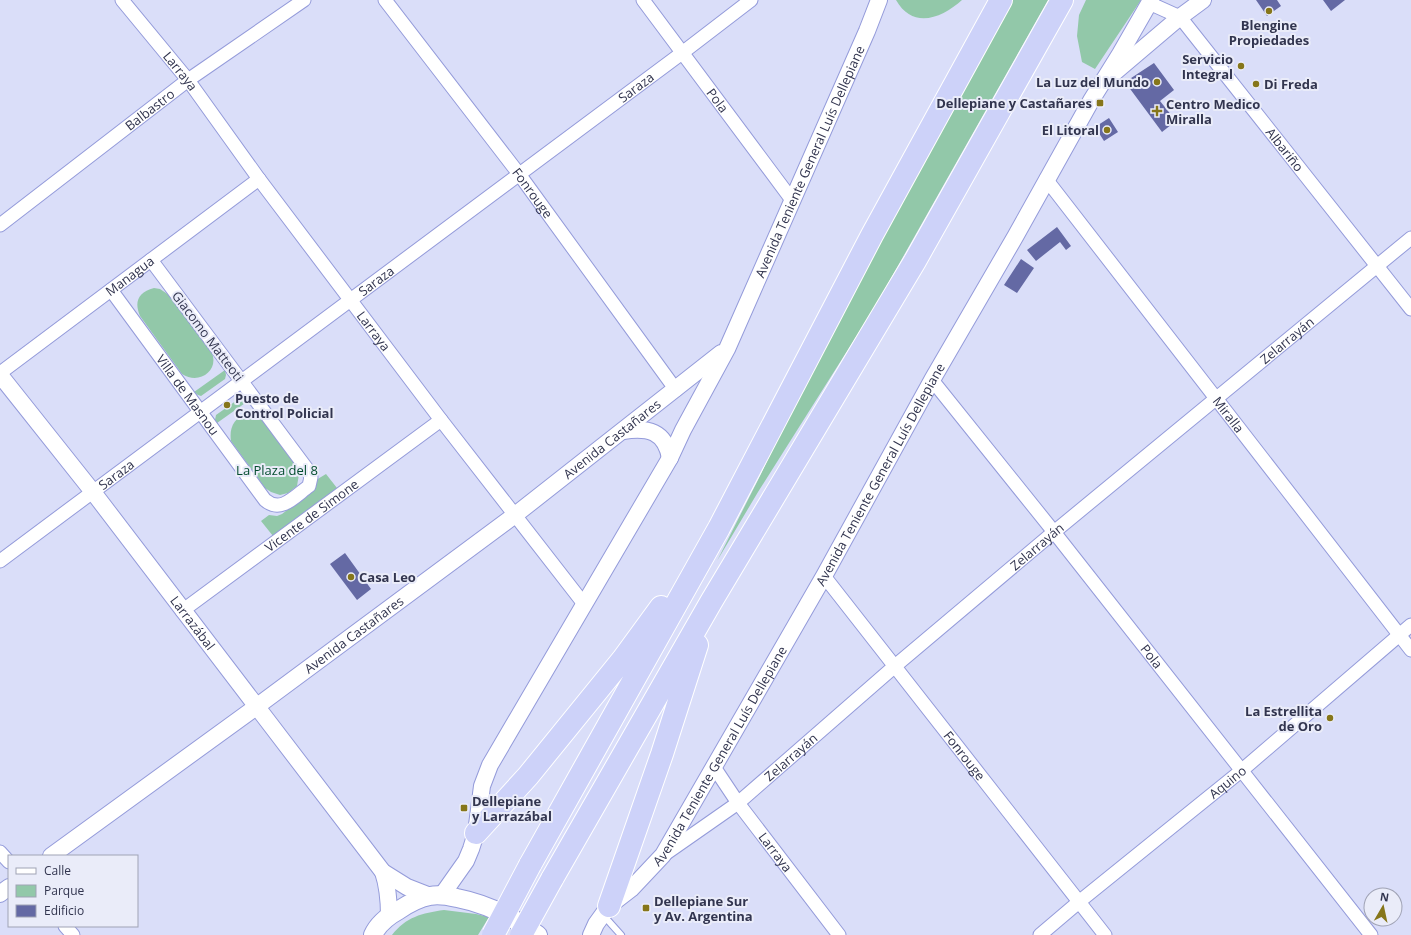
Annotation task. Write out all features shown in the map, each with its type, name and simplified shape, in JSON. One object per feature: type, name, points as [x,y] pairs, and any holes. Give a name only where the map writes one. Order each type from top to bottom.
[{"type":"highway","points":[[493,935],[530,865],[719,528],[872,235],[1002,0]]},
{"type":"highway","points":[[521,935],[711,602],[915,261],[1062,0]]},
{"type":"highway","points":[[476,833],[528,776],[622,659],[719,528]]},
{"type":"highway","points":[[606,910],[662,754],[711,602]]},
{"type":"main road","points":[[372,933],[389,916],[410,903],[436,896],[471,900],[497,910],[520,922],[538,935]]},
{"type":"street","name":"Larraya","points":[[122,0],[188,80],[260,179],[441,420],[584,604]]},
{"type":"street","name":"Balbastro","points":[[0,225],[188,80],[304,0]]},
{"type":"street","name":"Fonrouge","points":[[385,0],[519,174],[676,390]]},
{"type":"street","name":"Pola","points":[[643,0],[792,200]]},
{"type":"street","name":"Saraza","points":[[0,561],[751,0]]},
{"type":"street","points":[[1101,84],[1180,17],[1203,0]]},
{"type":"street","name":"Albariño","points":[[1150,2],[1180,17],[1411,309]]},
{"type":"street","name":"Avenida Teniente General Luís Dellepiane","points":[[591,935],[596,924],[606,910],[631,889],[664,855],[824,576],[932,380],[1015,237],[1046,179],[1150,2]]},
{"type":"street","name":"Avenida Teniente General Luís Dellepiane","points":[[436,896],[466,861],[476,833],[482,786],[490,764],[670,458],[683,430],[727,349],[877,6]]},
{"type":"street","name":"Managua","points":[[0,374],[260,179]]},
{"type":"street","name":"Miralla","points":[[1046,179],[1411,650]]},
{"type":"street","name":"Zelarrayán","points":[[664,855],[738,803],[894,666],[1411,238]]},
{"type":"street","name":"Giacomo Matteoti","points":[[151,260],[307,469]]},
{"type":"street","name":"Villa de Masnou","points":[[111,290],[265,500]]},
{"type":"street","name":"Avenida Castañares","points":[[52,855],[256,707],[515,515],[727,349]]},
{"type":"street","name":"Larrazábal","points":[[0,374],[93,492],[182,611],[383,872],[406,887],[436,896]]},
{"type":"street","name":"Pola","points":[[932,380],[1054,532],[1371,935]]},
{"type":"street","name":"Vicente de Simone","points":[[182,611],[441,420]]},
{"type":"street","points":[[623,431],[645,429],[655,433],[662,439],[668,448],[670,458]]},
{"type":"street","name":"Vicente de Simone","points":[[265,500],[269,504],[281,506],[309,486],[310,477],[307,469]]},
{"type":"street","name":"Fonrouge","points":[[824,576],[1080,901],[1105,935]]},
{"type":"street","name":"Aquino","points":[[1040,935],[1241,771],[1411,625]]},
{"type":"street","name":"Larraya","points":[[714,767],[738,803],[839,935]]},
{"type":"street","points":[[0,852],[8,861]]},
{"type":"street","name":"Larrazábal","points":[[383,872],[388,893],[389,916]]},
{"type":"street","points":[[0,894],[8,888]]},
{"type":"street","points":[[66,927],[73,935]]},
{"type":"lane","points":[[606,910],[622,935]]},
{"type":"green space","points":[[896,0],[962,0],[946,12],[937,16],[919,18],[911,15],[903,9]]},
{"type":"green space","points":[[1011,0],[1048,0],[873,310],[758,492],[717,561],[760,476],[807,377]]},
{"type":"green space","points":[[1086,0],[1141,0],[1095,69],[1082,62],[1077,36],[1079,15]]},
{"type":"green space","points":[[154,288],[160,289],[169,295],[210,349],[212,353],[213,365],[206,374],[201,377],[188,377],[182,374],[140,316],[137,306],[139,298],[144,292]]},
{"type":"green space","points":[[225,370],[225,379],[201,396],[194,392]]},
{"type":"green space","points":[[240,398],[248,401],[217,423],[215,420],[216,415]]},
{"type":"green space","name":"La Plaza del 8","points":[[248,413],[255,414],[262,418],[299,468],[297,486],[288,493],[280,495],[265,488],[231,441],[232,427],[236,420]]},
{"type":"green space","points":[[326,474],[337,488],[273,536],[261,521],[269,515],[277,516],[282,514],[312,491],[316,480]]},
{"type":"green space","points":[[444,910],[489,917],[478,935],[392,935],[403,924],[415,917],[422,914]]},
{"type":"building","name":"Blengine Propiedades","points":[[1256,0],[1277,0],[1281,6],[1267,16]]},
{"type":"building","points":[[1323,0],[1345,0],[1331,11]]},
{"type":"building","name":"Centro Medico Miralla","points":[[1154,63],[1174,90],[1160,101],[1176,121],[1162,132],[1125,82]]},
{"type":"building","name":"El Litoral","points":[[1109,118],[1118,132],[1104,141],[1095,127]]},
{"type":"building","points":[[1057,227],[1071,246],[1066,250],[1060,242],[1036,261],[1027,250]]},
{"type":"building","points":[[1021,259],[1034,268],[1017,293],[1004,285]]},
{"type":"building","name":"Casa Leo","points":[[345,553],[371,589],[357,600],[330,564]]},
{"type":"place","name":"Blengine Propiedades","points":[[1269,11]]},
{"type":"place","name":"Servicio Integral","points":[[1241,66]]},
{"type":"place","name":"La Luz del Mundo","points":[[1157,82]]},
{"type":"place","name":"Di Freda","points":[[1256,84]]},
{"type":"place","name":"Dellepiane y Castañares","points":[[1100,103]]},
{"type":"place","name":"Centro Medico Miralla","points":[[1157,111]]},
{"type":"place","name":"El Litoral","points":[[1107,130]]},
{"type":"place","name":"Puesto de Control Policial","points":[[227,405]]},
{"type":"place","name":"Casa Leo","points":[[351,577]]},
{"type":"place","name":"La Estrellita de Oro","points":[[1330,718]]},
{"type":"place","name":"Dellepiane y Larrazábal","points":[[464,808]]},
{"type":"place","name":"Dellepiane Sur y Av. Argentina","points":[[646,908]]}]
